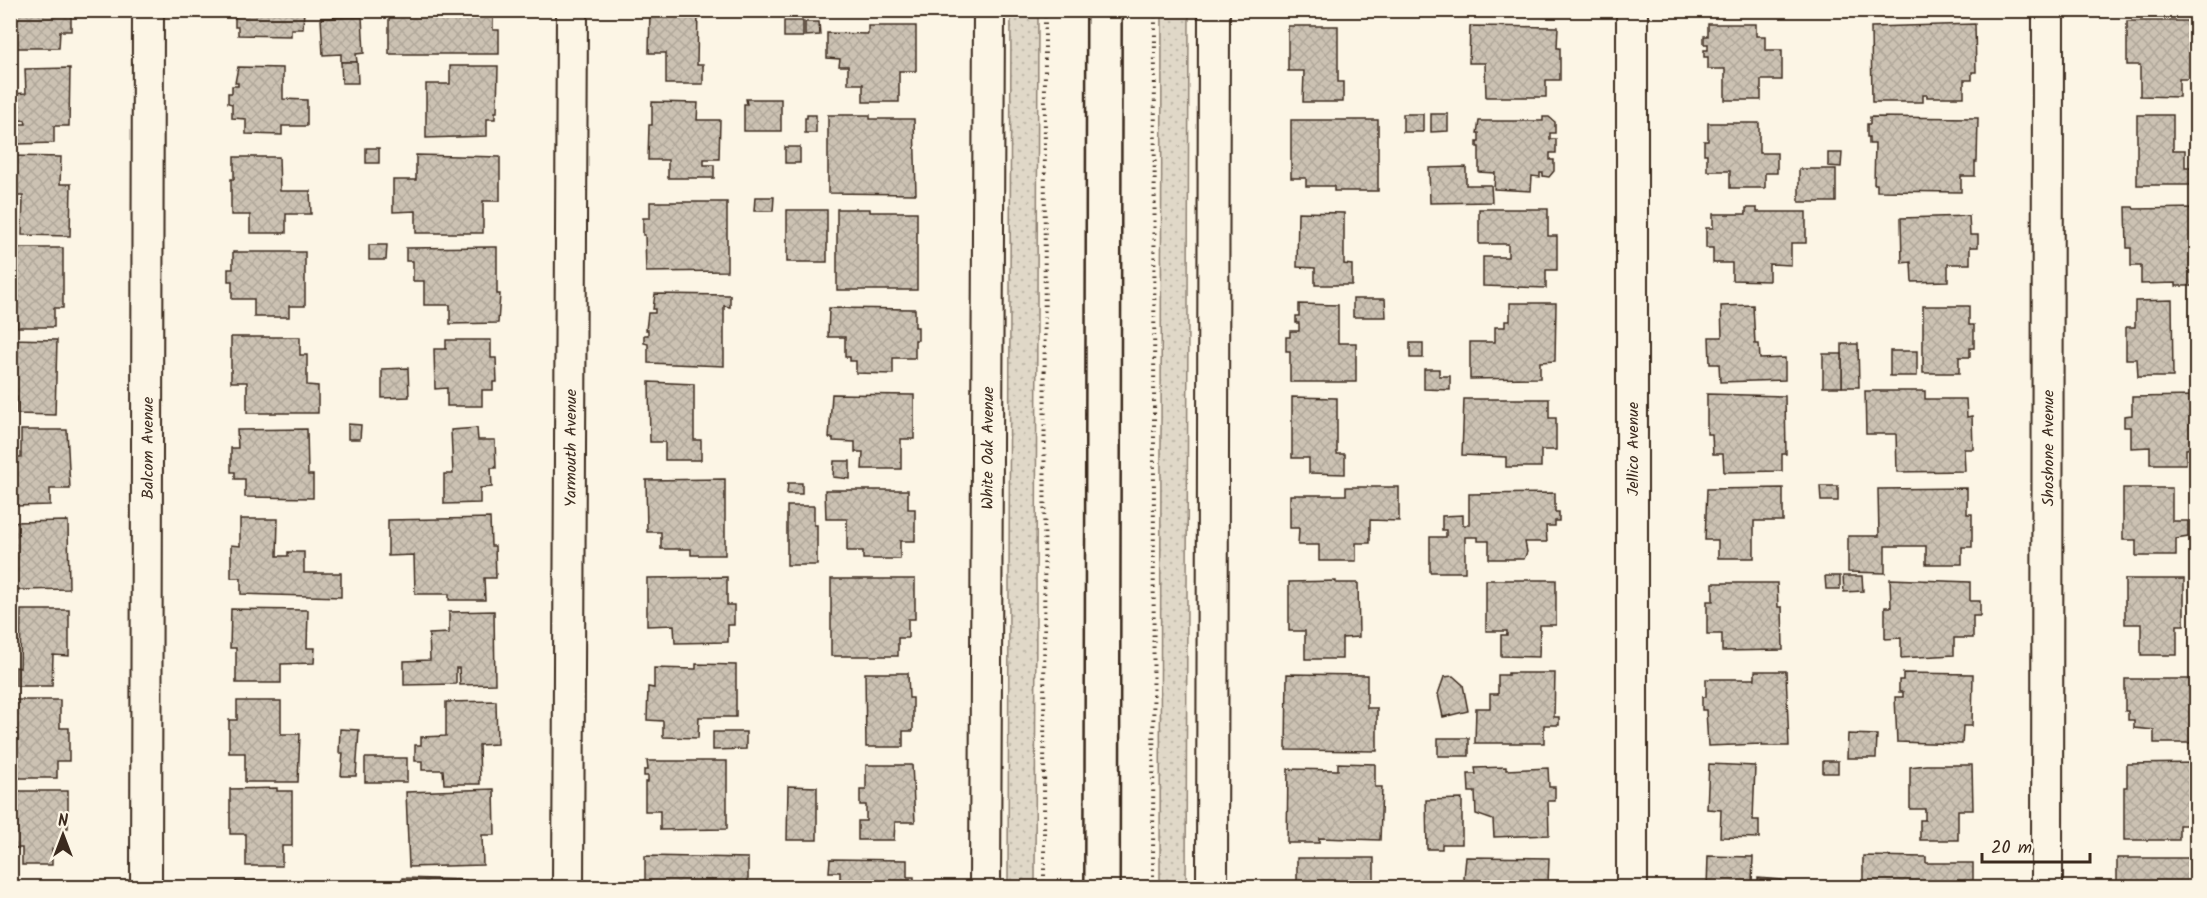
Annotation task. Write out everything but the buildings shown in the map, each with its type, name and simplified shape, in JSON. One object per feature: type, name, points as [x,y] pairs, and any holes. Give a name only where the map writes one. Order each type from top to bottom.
[{"type":"main road","points":[[1102,888],[1104,10]]},
{"type":"street","name":"Balcom Avenue","points":[[146,888],[148,10]]},
{"type":"street","name":"Yarmouth Avenue","points":[[568,888],[572,10]]},
{"type":"street","name":"White Oak Avenue","points":[[985,888],[989,10]]},
{"type":"street","points":[[1212,888],[1214,10]]},
{"type":"street","name":"Jellico Avenue","points":[[1632,10],[1632,888]]},
{"type":"street","name":"Shoshone Avenue","points":[[2047,888],[2048,10]]},
{"type":"path","points":[[1044,888],[1045,10]]},
{"type":"path","points":[[1153,888],[1155,10]]},
{"type":"shaded area","points":[[1038,10],[1035,887],[1008,888],[1011,11]]},
{"type":"shaded area","points":[[1162,11],[1189,11],[1186,887],[1160,888]]}]
